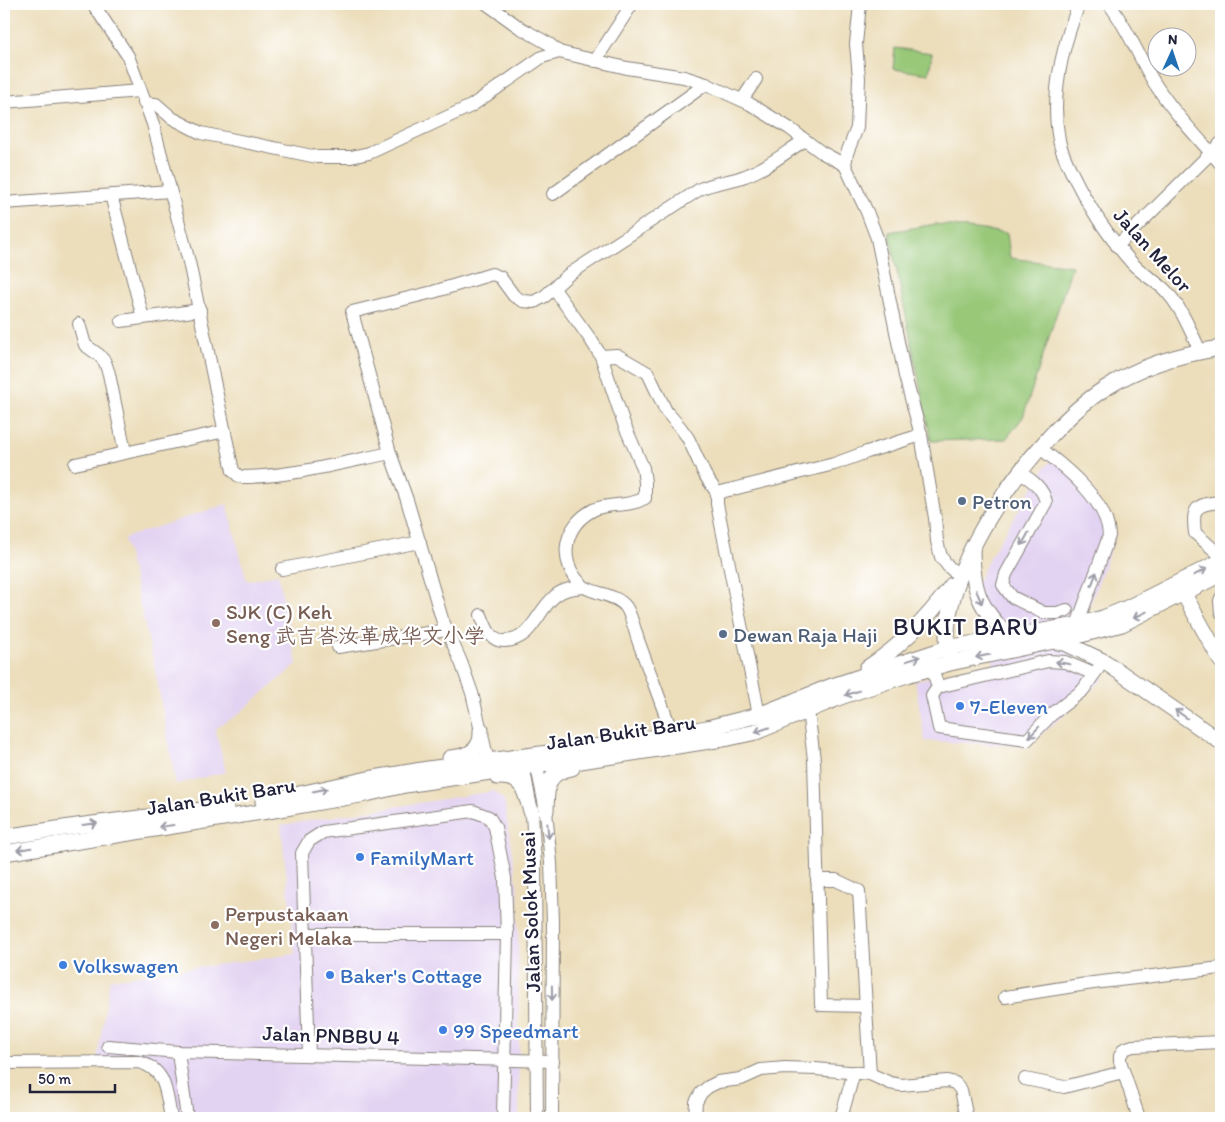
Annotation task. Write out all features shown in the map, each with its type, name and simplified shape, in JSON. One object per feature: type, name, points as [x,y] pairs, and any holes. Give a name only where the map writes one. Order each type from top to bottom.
[{"type":"main road","points":[[948,656],[948,614],[959,576],[992,514],[1020,472],[1040,448],[1070,415],[1104,389],[1135,372],[1162,361],[1200,351],[1221,348]]},
{"type":"main road","points":[[972,549],[973,580],[976,591],[989,616],[1008,636]]},
{"type":"main road","name":"Jalan Bukit Baru","points":[[4,853],[366,794],[489,767],[707,728],[843,696],[932,668],[948,656],[1052,641],[1122,624],[1181,589],[1221,561]]},
{"type":"main road","name":"Jalan Bukit Baru","points":[[529,761],[574,762],[756,732],[804,705],[832,686],[948,656],[1008,636],[1077,625],[1221,574]]},
{"type":"main road","points":[[832,686],[882,659],[907,639],[931,613],[959,576]]},
{"type":"main road","points":[[1181,589],[1221,661]]},
{"type":"main road","points":[[1052,641],[1065,643],[1105,662],[1218,736]]},
{"type":"main road","points":[[340,786],[368,774],[398,766],[462,756],[472,751],[480,743],[481,730]]},
{"type":"main road","points":[[539,812],[549,781],[558,771],[636,758],[692,744]]},
{"type":"main road","name":"Jalan Bukit Baru","points":[[4,837],[256,803],[420,771],[489,767]]},
{"type":"main road","points":[[366,794],[507,776],[519,782],[539,812]]},
{"type":"street","points":[[93,4],[128,56],[153,124],[189,262],[233,471],[240,477],[256,477],[295,472],[390,453]]},
{"type":"street","points":[[487,4],[518,27],[549,44],[559,52],[627,68],[684,77],[706,84],[742,100],[789,128],[821,152],[845,165]]},
{"type":"street","points":[[595,61],[632,4]]},
{"type":"street","points":[[860,4],[856,44],[859,78],[857,128],[847,153],[845,165],[877,238],[905,376],[921,435],[941,557],[959,576]]},
{"type":"street","name":"Jalan Melor","points":[[1080,4],[1063,50],[1059,70],[1056,121],[1059,142],[1068,166],[1101,226],[1134,265],[1163,288],[1176,302],[1200,351]]},
{"type":"street","points":[[1110,4],[1155,84],[1179,118],[1221,164]]},
{"type":"street","points":[[4,102],[142,97],[156,104],[172,118],[201,133],[310,156],[351,157],[369,153],[470,106],[542,57],[559,52]]},
{"type":"street","points":[[742,100],[756,79]]},
{"type":"street","points":[[553,194],[706,84]]},
{"type":"street","points":[[489,767],[467,676],[442,618],[407,500],[390,453],[352,312],[433,292],[492,274],[500,277],[514,296],[524,301],[534,302],[554,289],[568,275],[700,189],[713,183],[744,177],[761,169],[805,140]]},
{"type":"street","points":[[1117,246],[1221,143]]},
{"type":"street","points":[[4,203],[170,191]]},
{"type":"street","points":[[111,195],[143,318]]},
{"type":"street","points":[[554,289],[601,356],[624,424],[643,468],[646,490],[645,498],[638,502],[594,509],[580,520],[570,534],[566,544],[566,559],[573,573],[584,587]]},
{"type":"street","points":[[121,321],[200,310]]},
{"type":"street","points":[[79,324],[85,345],[105,362],[125,452]]},
{"type":"street","points":[[601,356],[617,354],[648,373],[662,405],[688,438],[717,498],[759,715]]},
{"type":"street","points":[[75,464],[225,431]]},
{"type":"street","points":[[717,498],[834,464],[921,435]]},
{"type":"street","points":[[1040,448],[1070,471],[1084,486],[1104,515],[1109,526],[1109,536],[1077,625]]},
{"type":"street","points":[[1020,472],[1035,482],[1045,495],[1046,502],[1006,574],[1003,585],[1012,597],[1044,613],[1057,613],[1066,610]]},
{"type":"street","points":[[1221,502],[1202,505],[1196,510],[1193,517],[1195,533],[1221,556]]},
{"type":"street","points":[[282,569],[420,542]]},
{"type":"street","points":[[481,615],[493,639],[501,642],[514,641],[524,635],[554,597],[568,589],[584,587],[606,594],[626,607],[672,733]]},
{"type":"street","points":[[1221,598],[1221,612]]},
{"type":"street","points":[[338,647],[447,630]]},
{"type":"street","points":[[1094,674],[1065,662],[1048,661],[938,687],[932,696],[939,728],[1027,740],[1051,715],[1083,690],[1105,662]]},
{"type":"street","points":[[932,668],[938,687]]},
{"type":"street","points":[[804,705],[814,760],[821,1005],[866,1006]]},
{"type":"street","name":"Jalan Solok Musai","points":[[529,761],[551,863],[554,1061],[552,1118]]},
{"type":"street","points":[[309,1055],[302,854],[309,841],[322,832],[472,811],[489,817],[495,827],[506,878],[506,1061],[503,1118]]},
{"type":"street","name":"Jalan Solok Musai","points":[[536,1118],[536,890],[539,812]]},
{"type":"street","points":[[817,880],[836,880],[859,891],[870,1074]]},
{"type":"street","points":[[305,934],[507,934]]},
{"type":"street","points":[[1005,997],[1093,983],[1221,968]]},
{"type":"street","points":[[1139,1118],[1123,1072],[1120,1056],[1124,1049],[1128,1047],[1221,1042]]},
{"type":"street","name":"Jalan PNBBU 4","points":[[108,1046],[178,1052],[554,1061]]},
{"type":"street","points":[[178,1052],[187,1118]]},
{"type":"street","points":[[4,1063],[138,1062],[147,1064],[162,1079],[171,1118]]},
{"type":"street","points":[[695,1118],[696,1102],[708,1086],[718,1082],[741,1080],[761,1070],[816,1069],[870,1074],[890,1083],[901,1085],[939,1080],[955,1083],[961,1090],[967,1118]]},
{"type":"street","points":[[841,1118],[854,1072]]},
{"type":"street","points":[[1025,1079],[1064,1087],[1123,1072]]},
{"type":"shaded area","points":[[1058,452],[1087,479],[1116,533],[1072,656],[1104,678],[1029,746],[925,741],[915,681],[993,664],[997,626],[974,591],[988,560],[1044,469]]},
{"type":"shaded area","name":"SJK (C) Keh Seng 武吉峇汝革成华文小学","points":[[227,504],[247,581],[278,574],[297,664],[236,716],[215,729],[226,772],[176,784],[155,668],[124,538]]},
{"type":"shaded area","points":[[494,791],[504,800],[518,890],[519,1118],[179,1118],[169,1075],[160,1066],[97,1060],[110,979],[295,954],[281,825]]},
{"type":"green space","points":[[895,48],[932,53],[929,74],[893,69]]},
{"type":"green space","points":[[936,224],[1007,233],[1010,258],[1072,266],[1023,417],[1006,439],[931,441],[889,232]]},
{"type":"place","name":"Petron","points":[[962,501]]},
{"type":"place","name":"SJK (C) Keh Seng 武吉峇汝革成华文小学","points":[[216,623]]},
{"type":"place","name":"Dewan Raja Haji","points":[[723,634]]},
{"type":"place","name":"7-Eleven","points":[[960,706]]},
{"type":"place","name":"FamilyMart","points":[[360,857]]},
{"type":"place","name":"Perpustakaan Negeri Melaka","points":[[215,925]]},
{"type":"place","name":"Volkswagen","points":[[63,965]]},
{"type":"place","name":"Baker's Cottage","points":[[330,975]]},
{"type":"place","name":"99 Speedmart","points":[[443,1030]]},
{"type":"district","name":"BUKIT BARU","points":[[966,626]]}]
